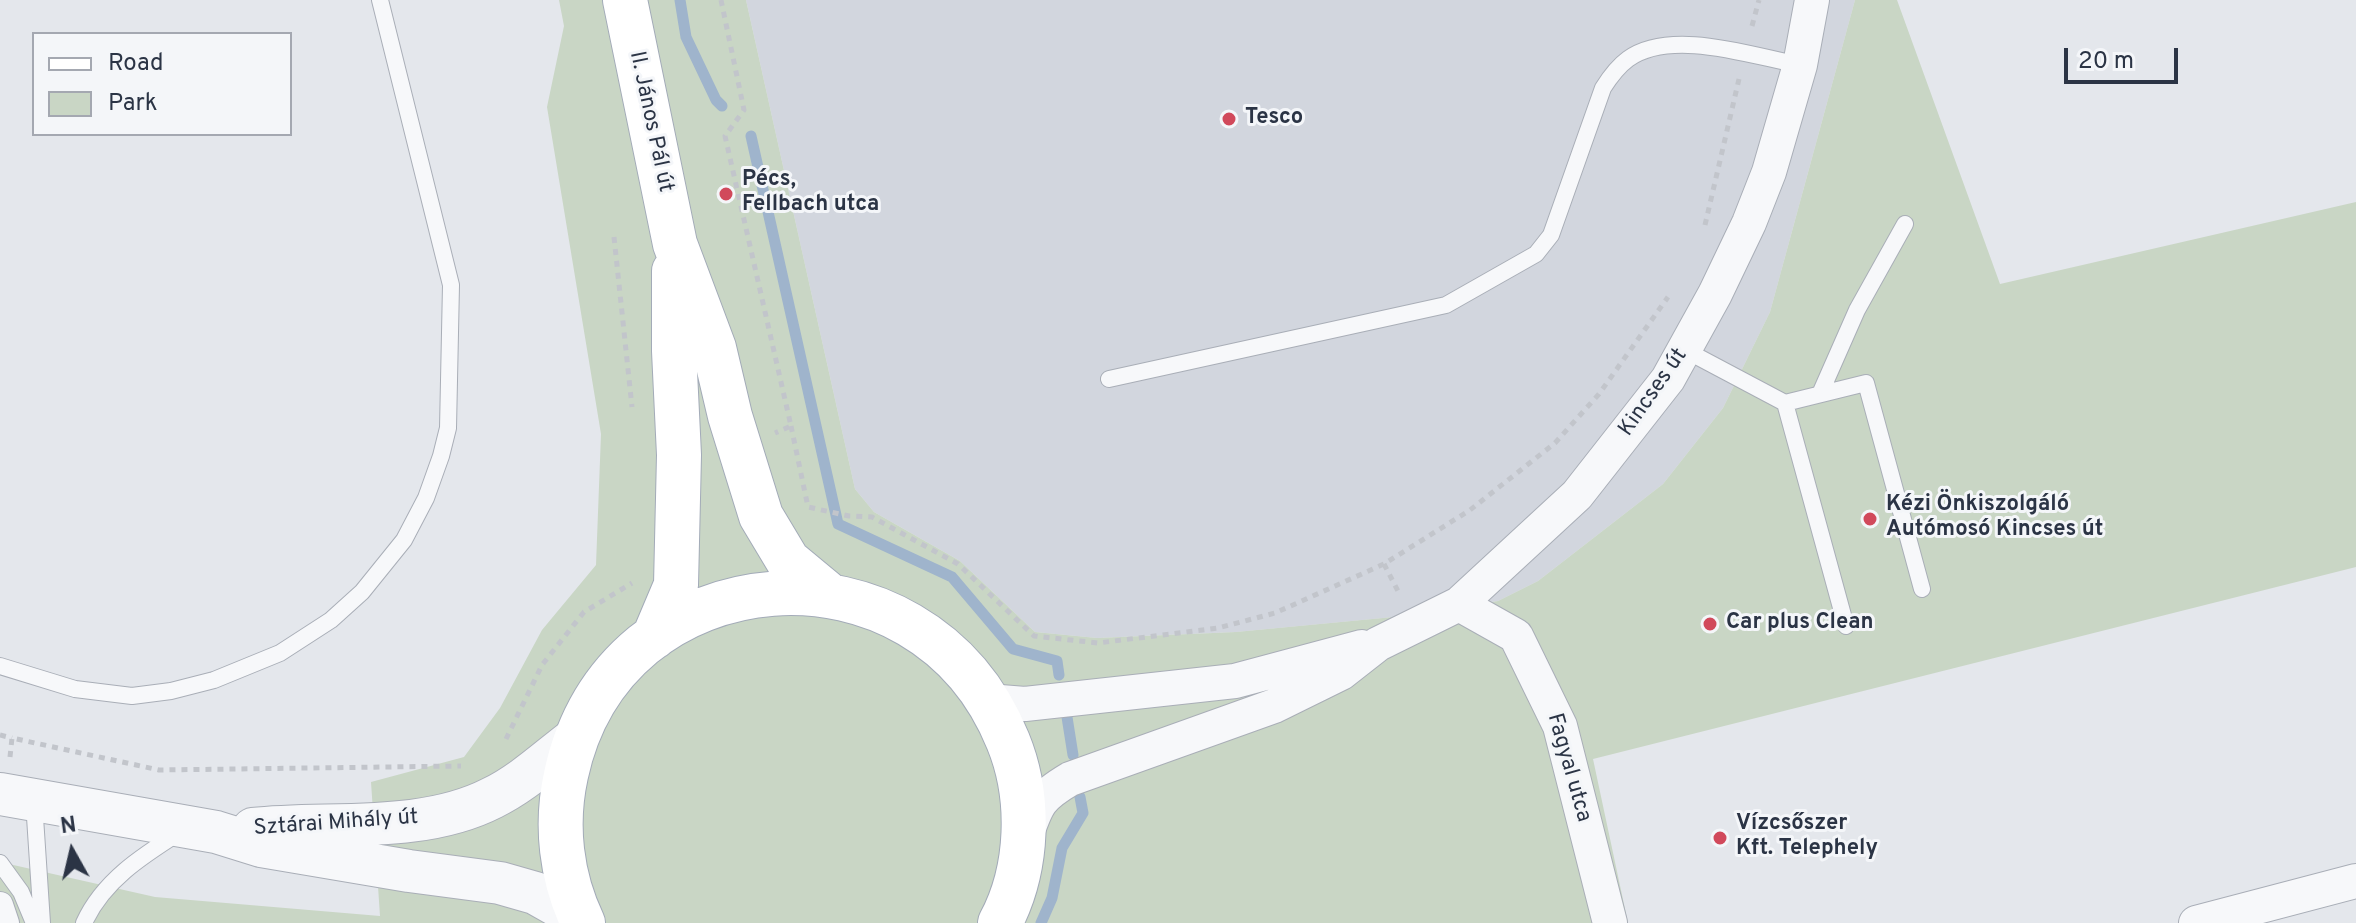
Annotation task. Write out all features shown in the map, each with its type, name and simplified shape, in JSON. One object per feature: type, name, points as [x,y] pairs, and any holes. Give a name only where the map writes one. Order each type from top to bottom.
[{"type":"main road","name":"II. János Pál út","points":[[625,0],[675,244]]},
{"type":"main road","points":[[675,244],[714,348],[730,416],[761,516],[788,561],[829,595]]},
{"type":"main road","points":[[654,637],[676,585],[679,455],[674,351],[675,244]]},
{"type":"main road","points":[[582,921],[568,881],[561,842],[563,789],[577,737],[596,699],[622,665],[654,637],[676,623],[725,602],[776,592],[829,595],[876,608],[920,631],[958,662],[988,701],[1001,723],[1017,771],[1024,821],[1016,881],[1000,923]]},
{"type":"street","name":"Kincses út","points":[[1378,644],[1459,604],[1577,495],[1668,379],[1715,294],[1769,172],[1800,65],[1812,0]]},
{"type":"street","name":"Fagyal utca","points":[[1459,604],[1516,636],[1560,726],[1610,923]]},
{"type":"street","points":[[988,701],[1025,704],[1235,681],[1378,644]]},
{"type":"street","points":[[1022,846],[1037,804],[1070,779],[1274,706],[1341,673],[1378,644]]},
{"type":"street","name":"Sztárai Mihály út","points":[[201,830],[413,821],[453,812],[488,800],[515,786],[577,737]]},
{"type":"street","name":"Sztárai Mihály út","points":[[13,797],[201,830],[261,846],[500,883],[535,893],[582,921]]},
{"type":"street","points":[[2196,923],[2356,881]]},
{"type":"street","points":[[0,905],[6,923]]},
{"type":"lane","points":[[0,666],[75,689],[132,696],[171,691],[214,680],[280,653],[331,620],[362,592],[404,540],[426,498],[448,428],[451,285],[380,0]]},
{"type":"lane","points":[[1109,379],[1446,305],[1536,254],[1551,235],[1603,88],[1629,58],[1650,49],[1691,45],[1800,65]]},
{"type":"lane","points":[[1820,394],[1857,310],[1905,224]]},
{"type":"lane","points":[[1685,350],[1785,403],[1866,383],[1922,589]]},
{"type":"lane","points":[[1785,403],[1846,626]]},
{"type":"lane","points":[[13,797],[42,923]]},
{"type":"lane","points":[[84,923],[99,896],[143,856],[201,830]]},
{"type":"lane","points":[[0,863],[21,892],[34,923]]},
{"type":"path","points":[[721,0],[744,110],[725,136],[808,507],[849,516],[872,517],[958,564],[1034,636],[1098,643],[1218,628],[1275,613],[1384,564],[1470,510],[1555,443],[1599,394],[1675,288]]},
{"type":"path","points":[[1702,236],[1759,0]]},
{"type":"path","points":[[614,237],[633,410]]},
{"type":"path","points":[[741,447],[791,426]]},
{"type":"path","points":[[501,745],[509,735],[542,665],[584,612],[634,582]]},
{"type":"path","points":[[0,735],[159,770],[469,766]]},
{"type":"path","points":[[12,738],[13,797]]},
{"type":"shaded area","points":[[746,0],[1855,0],[1770,312],[1723,408],[1663,484],[1538,581],[1498,601],[1404,616],[1236,632],[1097,638],[1035,632],[960,561],[874,512],[855,489]]},
{"type":"green space","points":[[559,0],[746,0],[855,489],[874,512],[960,561],[1035,632],[1097,638],[1236,632],[1404,616],[1498,601],[1538,581],[1663,484],[1723,408],[1770,312],[1855,0],[1897,0],[2000,284],[2356,202],[2356,567],[1593,759],[1628,923],[0,923],[0,862],[155,897],[380,916],[371,782],[464,757],[500,708],[542,630],[596,565],[601,434],[547,107],[564,26]]},
{"type":"waterway","points":[[680,0],[686,37],[716,100],[722,106]]},
{"type":"waterway","points":[[751,136],[838,524],[952,577],[1013,649],[1057,661],[1059,675]]},
{"type":"waterway","points":[[1067,717],[1073,755]]},
{"type":"waterway","points":[[1041,923],[1052,898],[1062,848],[1083,813],[1080,797]]},
{"type":"place","name":"Tesco","points":[[1229,119]]},
{"type":"place","name":"Pécs, Fellbach utca","points":[[726,194]]},
{"type":"place","name":"Kézi Önkiszolgáló Autómosó Kincses út","points":[[1870,519]]},
{"type":"place","name":"Car plus Clean","points":[[1710,624]]},
{"type":"place","name":"Vízcsőszer Kft. Telephely","points":[[1720,838]]}]
